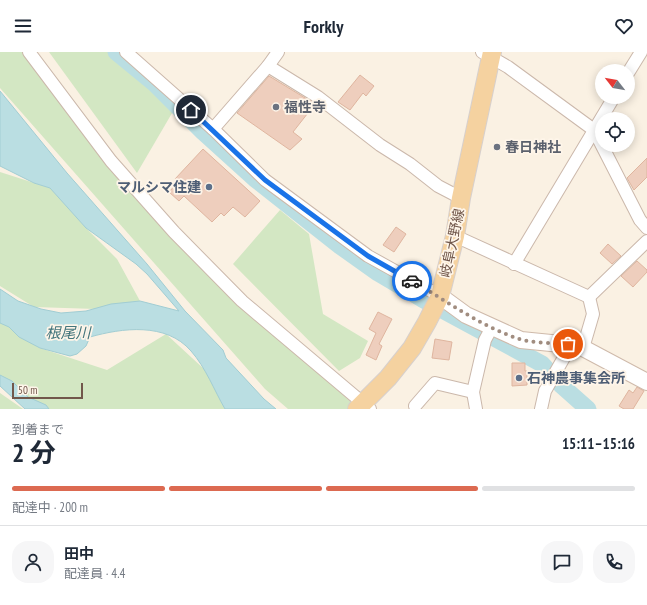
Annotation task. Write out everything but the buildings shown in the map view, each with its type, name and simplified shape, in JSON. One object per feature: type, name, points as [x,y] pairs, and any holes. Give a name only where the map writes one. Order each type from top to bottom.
[{"type":"main road","name":"岐阜大野線","points":[[363,407],[412,348],[437,303],[455,236],[461,198],[478,124],[489,54]]},
{"type":"main road","points":[[437,303],[466,315],[489,332],[521,340],[577,346],[647,382]]},
{"type":"street","points":[[29,52],[111,161],[174,232],[242,302],[363,407]]},
{"type":"street","points":[[126,52],[271,184],[368,256],[437,303]]},
{"type":"street","points":[[213,130],[268,66],[278,52]]},
{"type":"street","points":[[633,64],[640,52]]},
{"type":"street","points":[[489,54],[594,130],[640,220],[647,228]]},
{"type":"street","points":[[268,66],[318,97],[380,145],[410,164],[438,186],[461,198]]},
{"type":"street","points":[[514,264],[610,104]]},
{"type":"street","points":[[455,236],[589,297]]},
{"type":"street","points":[[589,297],[647,241]]},
{"type":"street","points":[[541,409],[545,391],[577,346],[593,314],[589,297]]},
{"type":"street","points":[[476,409],[473,392],[489,332]]},
{"type":"street","points":[[416,406],[435,383],[473,392]]},
{"type":"green space","points":[[0,52],[22,52],[119,178],[250,313],[359,409],[288,409],[265,389],[0,88]]},
{"type":"green space","points":[[49,52],[113,52],[175,108],[137,173]]},
{"type":"green space","points":[[0,172],[50,188],[86,228],[117,259],[140,301],[96,309],[34,307],[0,286]]},
{"type":"green space","points":[[280,210],[309,234],[323,314],[368,341],[360,358],[339,371],[233,264]]},
{"type":"green space","points":[[0,319],[40,348],[107,370],[166,334],[204,369],[231,409],[41,409],[0,379]]},
{"type":"green space","points":[[0,393],[23,409],[0,409]]},
{"type":"water","name":"根尾川","points":[[0,91],[67,173],[147,264],[185,311],[223,350],[226,358],[264,399],[276,409],[225,409],[205,372],[191,351],[181,342],[169,335],[156,331],[143,330],[116,331],[90,337],[86,346],[77,354],[70,356],[40,348],[19,337],[9,327],[0,323],[0,289],[18,301],[41,309],[61,313],[86,311],[111,304],[140,301],[179,311],[147,274],[136,264],[86,228],[50,188],[34,183],[0,166]]},
{"type":"water","points":[[0,375],[12,381],[28,397],[46,405],[49,409],[25,409],[0,386]]},
{"type":"waterway","points":[[116,52],[155,84],[203,132],[255,179],[340,246],[378,273],[422,299],[542,364],[562,386],[588,409]]},
{"type":"way so far","points":[[412,281],[440,296],[466,315],[521,340],[568,344]]},
{"type":"place","name":"福性寺","points":[[276,107]]},
{"type":"place","name":"春日神社","points":[[497,147]]},
{"type":"place","name":"マルシマ住建","points":[[209,187]]},
{"type":"place","name":"石神農事集会所","points":[[519,378]]},
{"type":"route","points":[[191,110],[265,180],[368,256],[412,281]]}]
